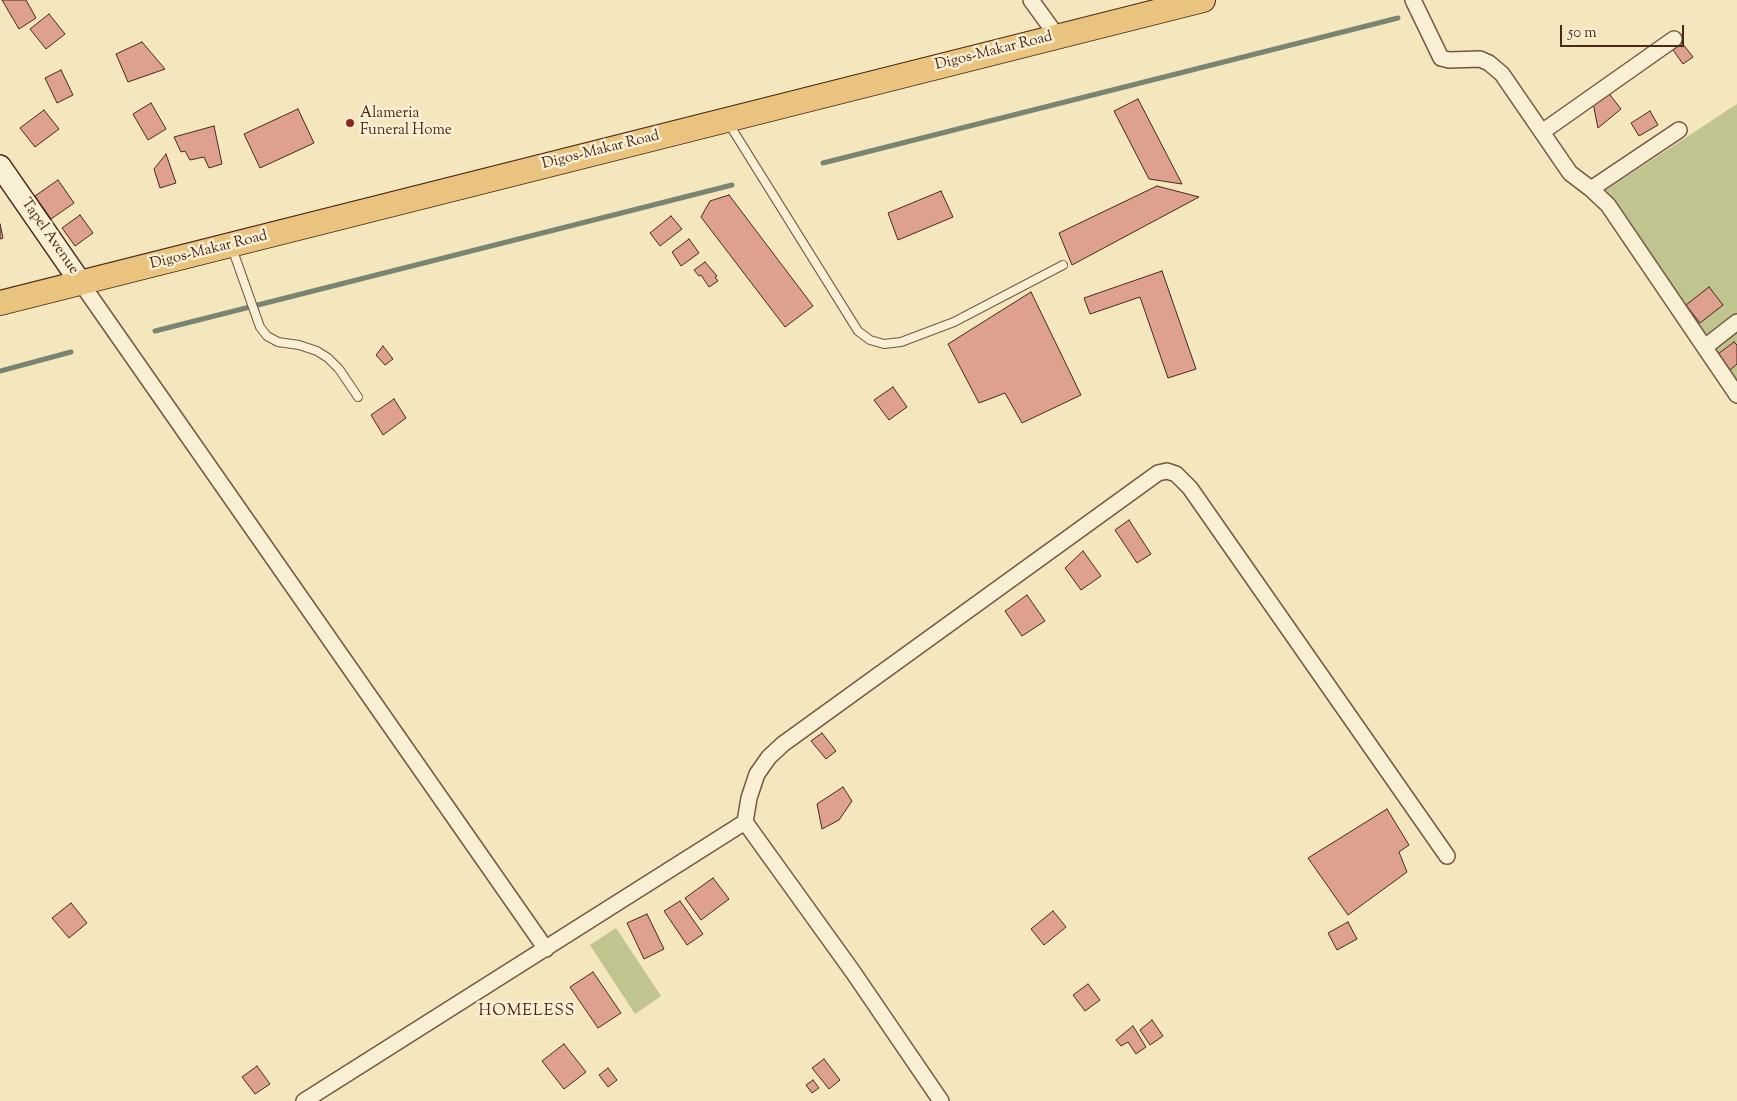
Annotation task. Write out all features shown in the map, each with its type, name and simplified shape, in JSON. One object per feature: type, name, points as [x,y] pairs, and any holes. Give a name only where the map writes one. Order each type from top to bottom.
[{"type":"main road","name":"Digos-Makar Road","points":[[0,303],[1203,0]]},
{"type":"street","points":[[1031,0],[1057,36]]},
{"type":"street","points":[[1413,0],[1441,58],[1449,60],[1480,59],[1489,63],[1502,74],[1570,173],[1592,188],[1608,205],[1737,395]]},
{"type":"street","points":[[1542,132],[1674,39]]},
{"type":"street","points":[[1592,188],[1679,130]]},
{"type":"street","name":"Tapel Avenue","points":[[0,166],[81,283]]},
{"type":"street","points":[[81,283],[546,949]]},
{"type":"street","points":[[1705,347],[1737,322]]},
{"type":"street","points":[[941,1101],[853,972],[745,822],[749,798],[757,774],[769,757],[783,744],[1151,477],[1167,471],[1176,474],[1190,488],[1447,856]]},
{"type":"street","points":[[304,1101],[745,822]]},
{"type":"lane","points":[[726,120],[858,331],[870,340],[884,344],[901,342],[954,322],[1063,265]]},
{"type":"lane","points":[[231,245],[260,327],[267,336],[278,342],[299,345],[317,351],[328,358],[340,370],[358,397]]},
{"type":"green space","points":[[1737,104],[1737,396],[1597,196]]},
{"type":"green space","points":[[616,928],[661,996],[635,1014],[590,945]]},
{"type":"building","points":[[2,0],[26,0],[36,18],[19,29]]},
{"type":"building","points":[[49,14],[65,34],[46,49],[30,29]]},
{"type":"building","points":[[142,42],[165,69],[128,82],[116,54]]},
{"type":"building","points":[[1682,43],[1693,57],[1683,64],[1673,50]]},
{"type":"building","points":[[61,70],[73,95],[57,103],[45,78]]},
{"type":"building","points":[[1607,91],[1621,109],[1598,128],[1593,103]]},
{"type":"building","points":[[1138,99],[1182,184],[1149,179],[1114,111]]},
{"type":"building","points":[[151,103],[166,129],[148,140],[133,114]]},
{"type":"building","points":[[298,109],[314,143],[260,168],[244,134]]},
{"type":"building","points":[[44,110],[59,129],[35,147],[20,128]]},
{"type":"building","points":[[1650,111],[1658,125],[1639,136],[1631,123]]},
{"type":"building","points":[[214,126],[222,164],[209,168],[204,157],[190,160],[185,151],[181,152],[174,137]]},
{"type":"building","points":[[166,154],[176,183],[160,188],[154,169]]},
{"type":"building","points":[[58,180],[74,203],[51,219],[35,196]]},
{"type":"building","points":[[1157,186],[1199,197],[1072,265],[1059,233]]},
{"type":"building","points":[[941,191],[953,217],[898,240],[888,213]]},
{"type":"building","points":[[729,195],[813,306],[785,327],[701,217],[710,201]]},
{"type":"building","points":[[80,215],[93,233],[75,246],[62,228]]},
{"type":"building","points":[[671,216],[682,229],[660,246],[650,233]]},
{"type":"building","points":[[0,224],[3,238],[0,239]]},
{"type":"building","points":[[689,239],[699,253],[681,266],[672,252]]},
{"type":"building","points":[[705,262],[717,276],[715,277],[718,281],[709,287],[701,275],[699,276],[694,270]]},
{"type":"building","points":[[1162,271],[1196,369],[1168,378],[1140,297],[1090,314],[1084,298]]},
{"type":"building","points":[[1709,287],[1723,305],[1700,323],[1686,305]]},
{"type":"building","points":[[1031,292],[1081,395],[1022,423],[1005,393],[979,403],[948,344]]},
{"type":"building","points":[[1734,342],[1737,345],[1737,364],[1730,370],[1718,354]]},
{"type":"building","points":[[383,346],[393,359],[385,365],[376,355]]},
{"type":"building","points":[[893,387],[907,407],[889,420],[874,400]]},
{"type":"building","points":[[394,399],[406,418],[383,435],[371,415]]},
{"type":"building","points":[[1129,520],[1151,554],[1137,563],[1115,530]]},
{"type":"building","points":[[1083,551],[1101,576],[1081,590],[1065,568]]},
{"type":"building","points":[[1027,595],[1045,621],[1022,636],[1005,611]]},
{"type":"building","points":[[822,733],[836,751],[826,759],[811,741]]},
{"type":"building","points":[[843,787],[852,801],[839,820],[822,829],[817,804]]},
{"type":"building","points":[[1387,809],[1409,845],[1399,852],[1407,872],[1348,915],[1308,858]]},
{"type":"building","points":[[713,878],[729,899],[701,920],[685,898]]},
{"type":"building","points":[[680,901],[703,934],[687,945],[664,911]]},
{"type":"building","points":[[71,903],[87,923],[69,938],[52,918]]},
{"type":"building","points":[[1053,911],[1066,927],[1044,945],[1031,929]]},
{"type":"building","points":[[647,914],[664,949],[644,959],[627,923]]},
{"type":"building","points":[[1348,922],[1357,939],[1337,950],[1328,933]]},
{"type":"building","points":[[593,972],[621,1013],[598,1028],[570,987]]},
{"type":"building","points":[[1088,984],[1100,1000],[1085,1011],[1073,995]]},
{"type":"building","points":[[1152,1020],[1163,1036],[1150,1045],[1140,1030]]},
{"type":"building","points":[[1133,1026],[1146,1047],[1136,1054],[1128,1042],[1121,1046],[1116,1040]]},
{"type":"building","points":[[564,1044],[586,1072],[564,1089],[542,1061]]},
{"type":"building","points":[[824,1059],[840,1080],[829,1089],[812,1068]]},
{"type":"building","points":[[257,1066],[270,1084],[255,1094],[242,1077]]},
{"type":"building","points":[[608,1068],[617,1080],[608,1087],[599,1075]]},
{"type":"building","points":[[813,1080],[819,1088],[812,1093],[806,1085]]},
{"type":"waterway","points":[[823,163],[1398,18]]},
{"type":"waterway","points":[[155,331],[732,185]]},
{"type":"waterway","points":[[0,371],[71,352]]},
{"type":"place","name":"Alameria Funeral Home","points":[[350,123]]},
{"type":"district","name":"HOMELESS","points":[[527,1012]]}]
